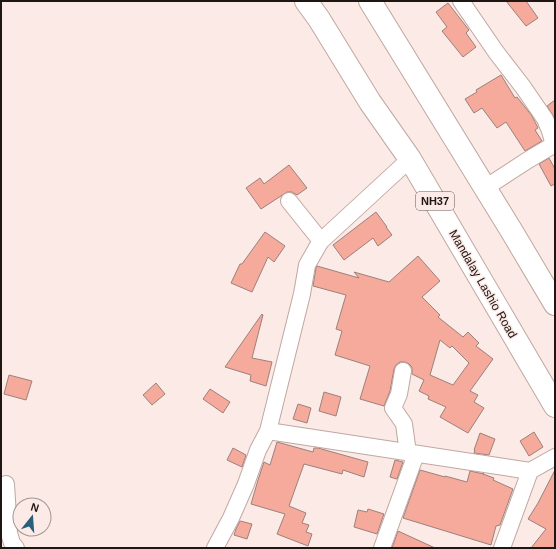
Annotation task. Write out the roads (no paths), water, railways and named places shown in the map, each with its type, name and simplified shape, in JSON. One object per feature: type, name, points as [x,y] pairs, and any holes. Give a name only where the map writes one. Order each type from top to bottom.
[{"type":"highway","name":"Mandalay Lashio Road","points":[[306,1],[319,19],[370,102],[410,159],[555,406]]},
{"type":"highway","points":[[370,1],[555,304]]},
{"type":"street","points":[[461,1],[545,119],[554,145],[485,188]]},
{"type":"street","points":[[215,548],[231,518],[246,484],[258,450],[268,431],[302,294],[307,265],[321,240],[410,159]]},
{"type":"street","points":[[289,201],[321,240]]},
{"type":"street","points":[[382,548],[412,453],[404,424],[393,408],[399,394],[403,371]]},
{"type":"street","points":[[268,431],[530,471]]},
{"type":"street","points":[[502,548],[530,471],[555,456]]},
{"type":"street","points":[[6,484],[9,533],[12,543],[16,548]]}]
